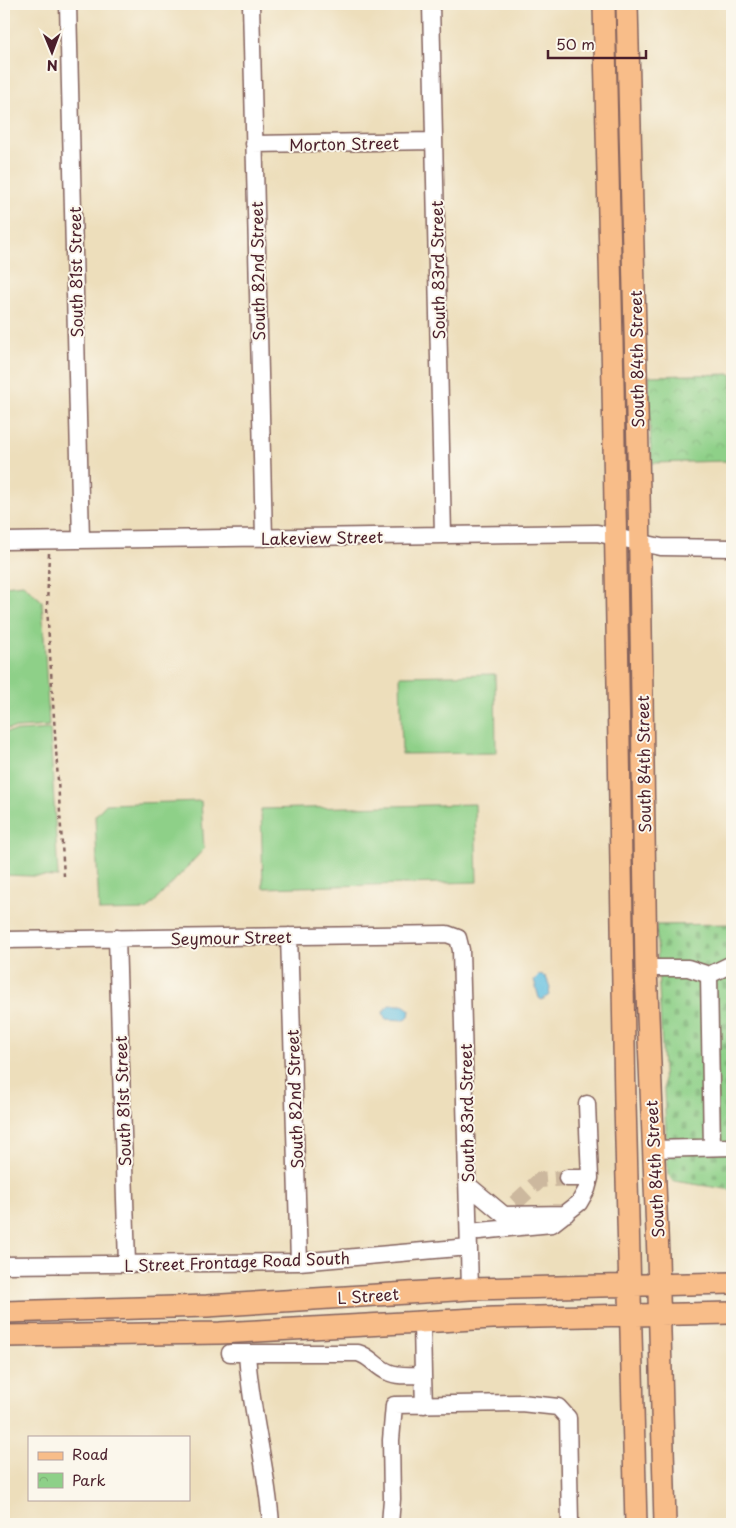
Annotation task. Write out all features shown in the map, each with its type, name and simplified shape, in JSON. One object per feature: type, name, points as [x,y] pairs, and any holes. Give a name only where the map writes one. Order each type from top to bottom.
[{"type":"main road","name":"South 84th Street","points":[[604,4],[616,537],[629,1285],[636,1524]]},
{"type":"main road","name":"South 84th Street","points":[[627,4],[646,968],[659,1284],[665,1524]]},
{"type":"main road","name":"L Street","points":[[4,1312],[207,1306],[470,1289],[732,1283]]},
{"type":"main road","name":"L Street","points":[[4,1336],[220,1333],[422,1322],[660,1314],[732,1314]]},
{"type":"street","name":"South 81st Street","points":[[68,4],[81,540]]},
{"type":"street","name":"South 82nd Street","points":[[251,4],[264,538]]},
{"type":"street","name":"South 83rd Street","points":[[431,4],[443,535]]},
{"type":"street","name":"Morton Street","points":[[254,144],[433,142]]},
{"type":"street","name":"Lakeview Street","points":[[4,541],[597,533],[661,547],[732,548]]},
{"type":"street","name":"Seymour Street","points":[[4,940],[447,934],[458,938]]},
{"type":"street","name":"South 82nd Street","points":[[289,936],[299,1262]]},
{"type":"street","name":"South 81st Street","points":[[117,938],[127,1264]]},
{"type":"street","name":"South 83rd Street","points":[[458,938],[461,950],[470,1289]]},
{"type":"street","points":[[646,968],[688,968],[709,974],[732,964]]},
{"type":"street","points":[[709,974],[712,1147]]},
{"type":"street","points":[[468,1185],[504,1215],[568,1214],[584,1196],[590,1178],[587,1104]]},
{"type":"street","points":[[654,1149],[732,1147]]},
{"type":"street","points":[[567,1178],[590,1178]]},
{"type":"street","points":[[491,1231],[516,1204]]},
{"type":"street","name":"L Street Frontage Road South","points":[[4,1265],[299,1262],[469,1240],[491,1231],[545,1226],[568,1214]]},
{"type":"street","points":[[422,1322],[424,1405]]},
{"type":"street","points":[[230,1353],[358,1353],[368,1356],[383,1369],[393,1374],[423,1374]]},
{"type":"street","points":[[247,1353],[249,1388],[268,1487],[271,1524]]},
{"type":"street","points":[[390,1524],[392,1499],[391,1440],[394,1406],[521,1404],[558,1407],[568,1418],[570,1524]]},
{"type":"path","points":[[49,553],[47,607],[64,876]]},
{"type":"green space","points":[[732,374],[732,472],[726,461],[651,463],[649,376]]},
{"type":"green space","points":[[23,584],[42,601],[49,726],[4,729],[4,586]]},
{"type":"green space","points":[[495,674],[496,753],[402,754],[400,676]]},
{"type":"green space","points":[[50,729],[58,877],[4,875],[4,732]]},
{"type":"green space","points":[[201,801],[204,849],[147,910],[99,911],[95,816],[106,804]]},
{"type":"green space","points":[[475,804],[477,882],[263,888],[261,809]]},
{"type":"green space","points":[[732,924],[732,1190],[674,1181],[668,1175],[656,925]]},
{"type":"water","points":[[539,975],[546,977],[550,987],[549,995],[542,1000],[539,998],[534,980]]},
{"type":"water","points":[[389,1005],[403,1005],[410,1010],[409,1016],[405,1020],[385,1019],[383,1012]]},
{"type":"tunnel","points":[[515,1203],[540,1180],[567,1178]]}]
